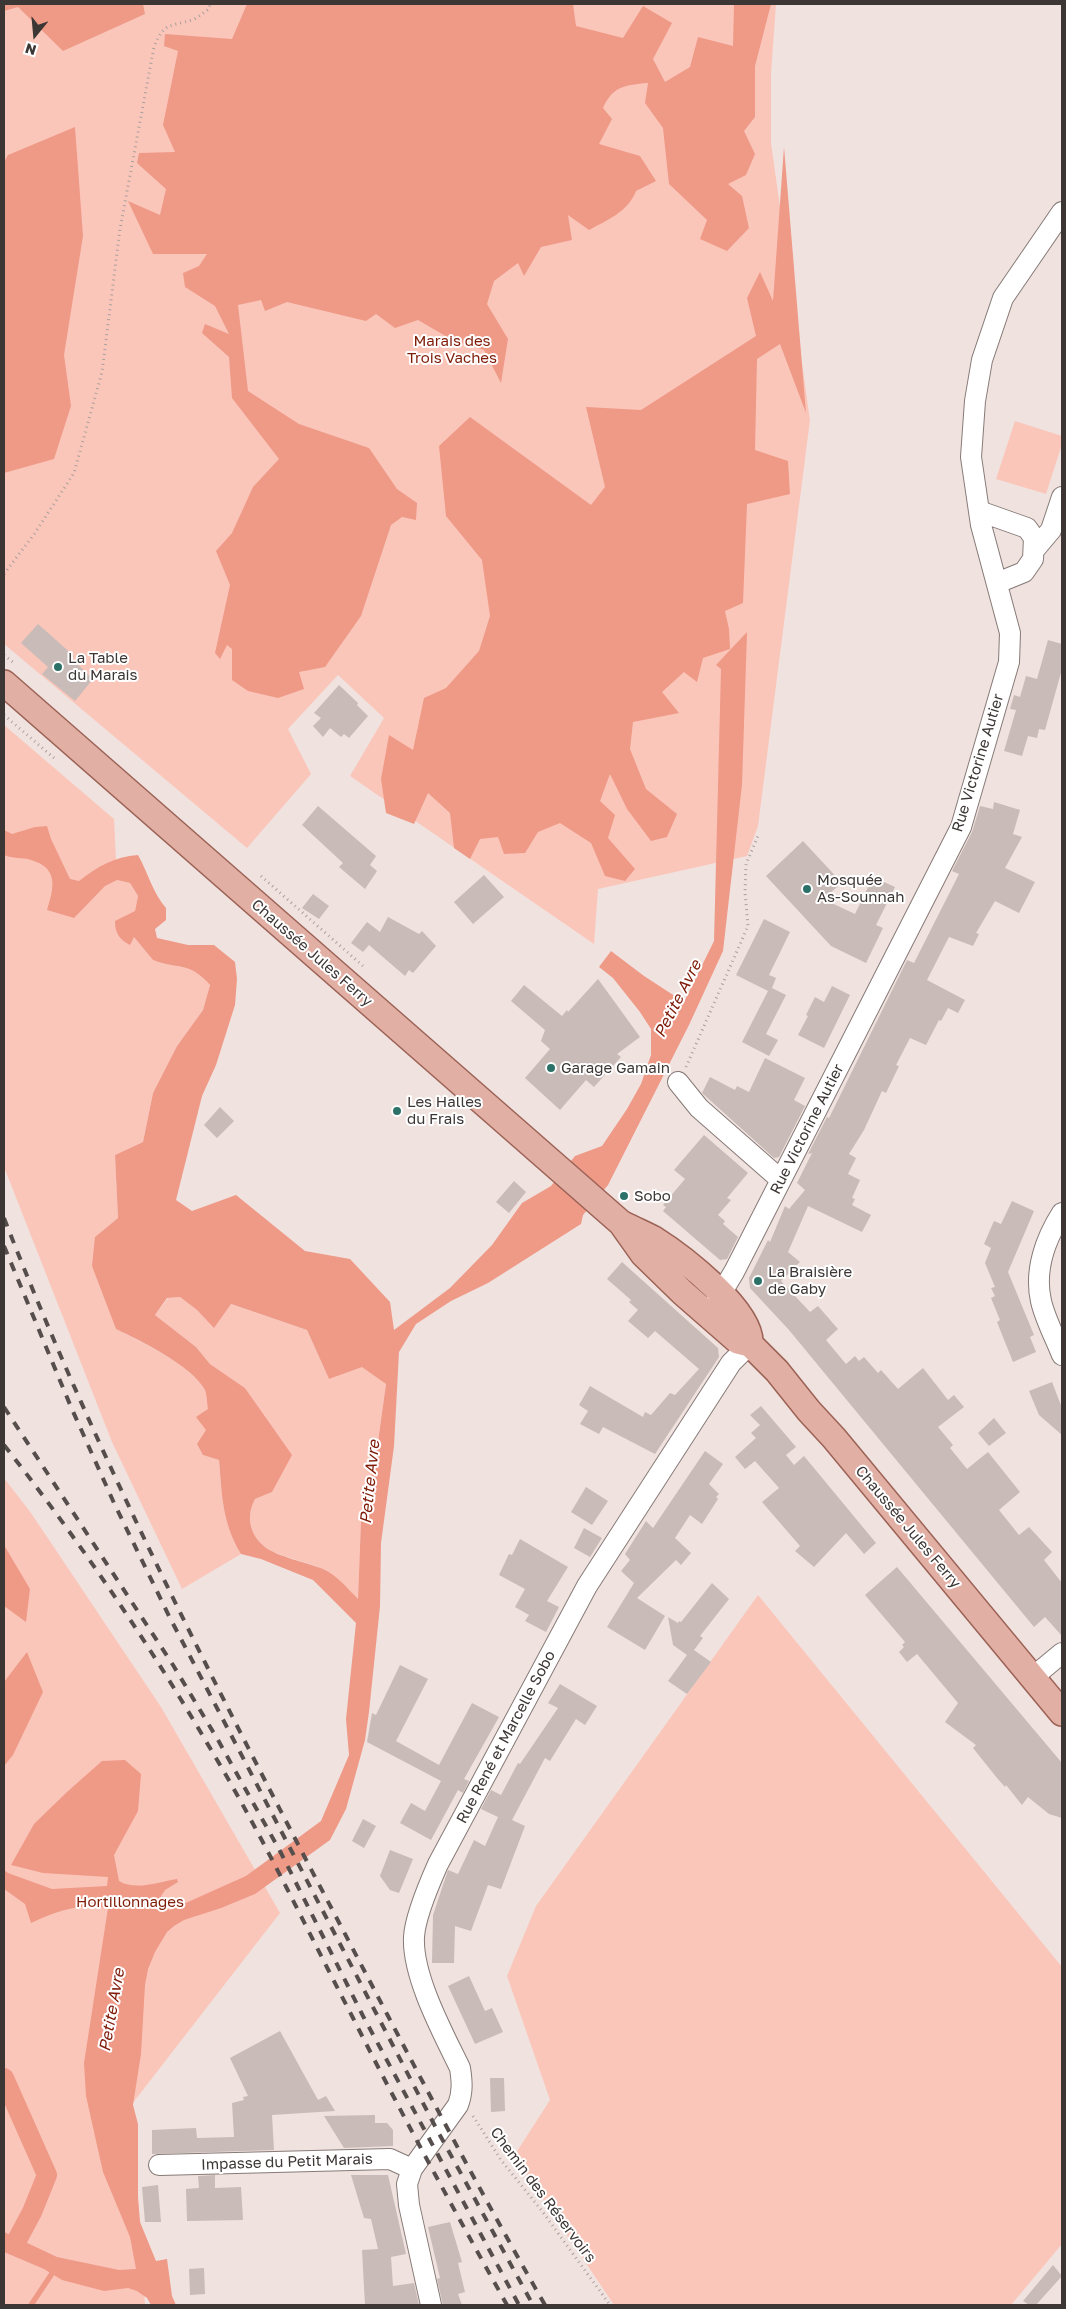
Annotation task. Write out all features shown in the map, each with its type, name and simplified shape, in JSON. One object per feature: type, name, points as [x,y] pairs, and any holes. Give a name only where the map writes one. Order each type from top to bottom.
[{"type":"main road","name":"Chaussée Jules Ferry","points":[[4,683],[620,1223],[654,1239],[699,1272],[738,1341],[750,1344],[780,1374],[1062,1713]]},
{"type":"street","name":"Rue Victorine Autier","points":[[715,1303],[781,1180],[961,827],[1009,662],[1010,633],[981,525],[971,456],[975,401],[982,360],[1003,298],[1062,212]]},
{"type":"street","points":[[1035,549],[1051,530],[1062,497]]},
{"type":"street","points":[[979,511],[1027,528],[1034,538],[1033,560],[1024,572],[997,583]]},
{"type":"street","points":[[678,1082],[699,1108],[781,1180]]},
{"type":"street","points":[[1062,1213],[1050,1232],[1039,1278],[1042,1301],[1062,1355]]},
{"type":"street","name":"Rue René et Marcelle Sobo","points":[[462,2096],[460,2068],[428,2000],[417,1959],[414,1937],[426,1890],[438,1864],[587,1586],[731,1363],[750,1344]]},
{"type":"street","points":[[1033,1677],[1062,1653]]},
{"type":"street","points":[[431,2305],[407,2184],[416,2163],[458,2105],[462,2096]]},
{"type":"street","name":"Impasse du Petit Marais","points":[[159,2165],[390,2158],[416,2163]]},
{"type":"path","points":[[4,574],[35,533],[74,473],[102,372],[120,229],[154,47],[160,33],[166,26],[194,20],[209,9],[210,4]]},
{"type":"path","points":[[678,1082],[748,926],[745,892],[746,864],[758,836]]},
{"type":"path","name":"Chemin des Réservoirs","points":[[462,2096],[501,2160],[610,2305]]},
{"type":"green space","name":"Marais des Trois Vaches","points":[[4,4],[776,4],[771,74],[771,143],[810,420],[758,826],[747,856],[598,889],[594,944],[350,776],[384,718],[338,675],[288,729],[311,774],[247,848],[4,644]]},
{"type":"green space","points":[[1015,421],[1062,436],[1062,444],[1046,494],[996,479]]},
{"type":"green space","points":[[4,725],[114,819],[117,880],[130,883],[138,896],[134,936],[153,960],[190,969],[203,977],[210,985],[203,1010],[177,1046],[153,1093],[143,1142],[115,1155],[118,1218],[95,1237],[116,1329],[151,1347],[188,1371],[198,1380],[207,1396],[208,1422],[203,1455],[219,1460],[226,1520],[241,1554],[182,1589],[112,1442],[4,1167]]},
{"type":"green space","points":[[180,1297],[214,1327],[230,1304],[307,1330],[329,1379],[362,1366],[386,1384],[377,1449],[361,1521],[358,1600],[333,1575],[323,1569],[270,1550],[260,1542],[252,1531],[250,1518],[255,1499],[272,1492],[265,1417],[245,1388],[210,1364],[196,1347],[155,1315],[168,1298]]},
{"type":"green space","name":"Hortillonnages","points":[[4,1478],[31,1513],[161,1707],[280,1913],[132,2104],[145,2305],[4,2305]]},
{"type":"green space","points":[[758,1595],[1062,1967],[1062,2244],[1011,2305],[614,2305],[514,2156],[550,2100],[507,1976],[536,1906]]},
{"type":"water","points":[[4,4],[143,4],[145,14],[63,51],[18,7],[4,11]]},
{"type":"water","points":[[247,4],[573,4],[576,26],[623,38],[643,6],[672,23],[653,59],[665,82],[690,67],[698,37],[733,46],[734,4],[771,4],[755,66],[755,117],[744,131],[755,154],[746,175],[728,184],[742,196],[749,228],[727,251],[700,239],[707,220],[669,184],[663,128],[645,103],[648,83],[626,86],[616,91],[611,95],[603,108],[612,119],[599,144],[640,156],[656,181],[636,191],[628,205],[622,210],[589,230],[568,215],[572,240],[541,247],[524,276],[518,263],[494,281],[487,304],[508,339],[501,383],[484,350],[454,341],[418,320],[395,328],[376,314],[366,321],[287,302],[265,311],[261,300],[238,305],[248,391],[299,424],[369,448],[397,489],[417,503],[416,520],[402,517],[391,525],[361,616],[325,667],[299,672],[304,689],[278,698],[248,691],[232,680],[232,649],[227,645],[220,659],[215,653],[230,585],[216,551],[232,533],[253,487],[279,459],[232,398],[229,357],[202,333],[205,324],[229,334],[215,306],[185,287],[183,273],[199,266],[207,254],[153,254],[128,201],[160,215],[166,189],[137,163],[139,153],[175,152],[163,125],[178,51],[164,46],[165,34],[232,39]]},
{"type":"water","points":[[75,127],[83,236],[64,355],[71,406],[54,459],[4,473],[4,162],[8,155]]},
{"type":"water","points":[[784,147],[806,413],[780,344],[757,359],[755,450],[788,461],[790,494],[747,504],[743,603],[725,611],[729,629],[730,649],[703,658],[697,682],[684,672],[662,692],[679,713],[633,722],[630,749],[646,789],[677,814],[667,837],[651,841],[627,809],[610,774],[600,801],[615,815],[608,838],[635,869],[625,881],[605,876],[591,843],[560,823],[538,832],[525,853],[504,854],[498,837],[480,839],[470,859],[454,848],[450,813],[428,793],[414,824],[386,813],[381,779],[389,735],[413,750],[424,698],[446,688],[479,651],[490,616],[482,560],[446,516],[439,446],[470,417],[591,505],[605,487],[586,407],[641,410],[756,336],[747,298],[760,272],[773,301]]},
{"type":"water","name":"Petite Avre","points":[[747,632],[742,785],[723,951],[689,1025],[608,1185],[583,1215],[581,1224],[488,1283],[451,1301],[416,1324],[399,1352],[394,1446],[381,1543],[380,1606],[369,1712],[365,1740],[346,1809],[330,1840],[255,1894],[184,1920],[174,1926],[167,1932],[155,1952],[148,1969],[145,1985],[141,2054],[133,2105],[138,2124],[138,2198],[140,2222],[156,2261],[167,2259],[172,2296],[176,2305],[151,2305],[147,2298],[137,2291],[128,2288],[104,2291],[62,2280],[44,2269],[4,2252],[4,2232],[57,2257],[119,2270],[136,2269],[130,2237],[103,2172],[86,2096],[84,2063],[108,1908],[87,1907],[68,1909],[31,1923],[25,1904],[4,1889],[4,1870],[52,1889],[107,1886],[108,1877],[43,1873],[11,1865],[34,1824],[67,1792],[102,1761],[125,1760],[141,1774],[138,1811],[114,1855],[119,1881],[125,1884],[140,1886],[177,1879],[178,1882],[165,1890],[161,1896],[162,1905],[170,1910],[246,1876],[321,1821],[349,1755],[346,1719],[356,1623],[313,1580],[261,1559],[241,1554],[226,1520],[219,1460],[203,1455],[197,1444],[206,1430],[196,1417],[208,1409],[205,1390],[189,1372],[177,1363],[116,1329],[92,1266],[95,1237],[118,1218],[115,1155],[143,1142],[153,1093],[177,1046],[203,1010],[210,985],[203,977],[190,969],[153,960],[134,937],[130,945],[120,938],[115,921],[135,911],[138,896],[130,883],[117,880],[105,886],[74,918],[47,910],[52,887],[50,874],[46,868],[28,859],[4,855],[4,830],[12,834],[35,827],[47,826],[51,839],[70,879],[79,881],[107,863],[138,855],[154,889],[166,908],[166,920],[155,929],[157,938],[188,945],[214,945],[235,962],[237,979],[235,1005],[216,1065],[202,1096],[176,1200],[192,1211],[236,1195],[305,1251],[350,1259],[390,1302],[394,1330],[450,1288],[492,1245],[522,1203],[551,1186],[575,1156],[602,1146],[627,1109],[641,1084],[651,1055],[651,1029],[613,978],[599,967],[611,951],[644,976],[684,1002],[714,941],[721,669],[716,665]],"holes":[[[180,1297],[197,1310],[214,1328],[231,1304],[307,1330],[329,1379],[362,1367],[386,1384],[377,1449],[361,1521],[358,1599],[333,1575],[323,1569],[270,1550],[260,1542],[252,1531],[250,1518],[255,1499],[272,1492],[292,1455],[245,1388],[210,1364],[196,1347],[155,1315],[167,1298]]]},
{"type":"water","points":[[4,1545],[30,1589],[26,1622],[4,1606]]},
{"type":"water","points":[[27,1652],[43,1692],[13,1755],[4,1766],[4,1682]]},
{"type":"building","points":[[38,624],[74,656],[72,659],[93,679],[75,701],[42,674],[48,667],[21,643]]},
{"type":"building","points":[[1048,640],[1062,644],[1062,669],[1045,730],[1039,729],[1037,738],[1028,736],[1022,756],[1004,751],[1016,710],[1010,709],[1014,695],[1020,697],[1026,676],[1037,679]]},
{"type":"building","points":[[339,685],[358,703],[357,705],[368,716],[349,738],[344,734],[341,737],[330,728],[323,737],[313,726],[321,718],[314,713]]},
{"type":"building","points":[[994,802],[1020,810],[1013,834],[1022,837],[1005,868],[1035,882],[1019,913],[995,901],[976,933],[979,934],[973,946],[949,937],[927,980],[965,1000],[958,1013],[948,1008],[941,1021],[939,1020],[926,1045],[910,1038],[896,1065],[899,1066],[886,1093],[882,1091],[864,1130],[849,1154],[856,1158],[848,1174],[860,1180],[852,1198],[855,1199],[852,1205],[871,1215],[862,1232],[808,1206],[788,1252],[800,1262],[781,1281],[810,1312],[818,1306],[838,1329],[826,1340],[846,1364],[855,1356],[859,1361],[864,1357],[878,1373],[881,1370],[898,1389],[923,1368],[948,1400],[954,1395],[964,1407],[938,1427],[953,1445],[950,1448],[967,1469],[988,1452],[1020,1492],[999,1510],[1019,1535],[1029,1527],[1052,1552],[1044,1560],[1062,1583],[1062,1636],[1045,1617],[1034,1627],[789,1330],[750,1288],[749,1278],[768,1240],[770,1242],[785,1206],[789,1209],[805,1190],[797,1183],[812,1153],[808,1154],[827,1117],[829,1118],[907,960],[914,963],[959,874],[952,871],[972,832],[980,806],[993,809]]},
{"type":"building","points":[[318,806],[376,856],[370,865],[377,871],[365,889],[339,867],[343,863],[302,825]]},
{"type":"building","points":[[803,841],[842,883],[823,899],[855,914],[873,877],[895,887],[876,925],[883,928],[866,963],[831,946],[766,876]]},
{"type":"building","points":[[484,875],[504,897],[473,924],[454,902]]},
{"type":"building","points":[[313,894],[329,906],[319,919],[302,908]]},
{"type":"building","points":[[388,917],[419,934],[422,931],[436,946],[413,973],[409,970],[405,976],[369,945],[363,952],[351,943],[367,922],[380,932]]},
{"type":"building","points":[[764,919],[790,932],[769,975],[776,978],[772,988],[786,995],[766,1034],[778,1040],[769,1056],[742,1042],[768,991],[736,975]]},
{"type":"building","points":[[598,979],[640,1037],[617,1054],[621,1057],[594,1087],[586,1080],[560,1110],[525,1078],[550,1049],[541,1041],[545,1030],[511,1001],[524,985],[562,1016],[567,1010],[568,1012]]},
{"type":"building","points":[[832,986],[850,995],[824,1048],[798,1035],[815,997],[824,1002]]},
{"type":"building","points":[[765,1058],[805,1078],[794,1100],[805,1106],[779,1157],[774,1158],[702,1093],[710,1077],[735,1090],[737,1086],[749,1092]]},
{"type":"building","points":[[220,1107],[234,1121],[217,1138],[204,1125]]},
{"type":"building","points":[[704,1135],[748,1173],[727,1198],[731,1200],[718,1215],[725,1221],[723,1224],[738,1237],[727,1259],[720,1260],[663,1211],[666,1207],[663,1205],[685,1179],[674,1170]]},
{"type":"building","points":[[514,1181],[526,1192],[509,1213],[496,1202]]},
{"type":"building","points":[[1012,1201],[1034,1211],[1008,1272],[1034,1335],[1030,1337],[1036,1352],[1013,1362],[997,1322],[1000,1320],[991,1298],[995,1296],[991,1288],[995,1287],[985,1263],[991,1248],[984,1244],[994,1221],[1001,1224]]},
{"type":"building","points":[[622,1262],[718,1348],[719,1357],[655,1454],[603,1427],[599,1434],[580,1424],[588,1411],[579,1405],[590,1386],[643,1417],[645,1412],[651,1415],[670,1393],[675,1395],[699,1369],[655,1331],[648,1338],[628,1321],[638,1310],[629,1302],[631,1300],[607,1279]]},
{"type":"building","points":[[1052,1382],[1062,1408],[1062,1435],[1039,1415],[1029,1391]]},
{"type":"building","points":[[761,1406],[796,1447],[786,1455],[794,1465],[804,1456],[876,1543],[864,1554],[846,1533],[814,1567],[795,1551],[800,1546],[762,1502],[779,1488],[755,1461],[745,1469],[735,1457],[756,1438],[751,1433],[760,1425],[750,1415]]},
{"type":"building","points":[[994,1418],[1006,1433],[989,1446],[978,1433]]},
{"type":"building","points":[[705,1451],[723,1464],[709,1484],[719,1494],[716,1497],[718,1499],[702,1524],[690,1515],[675,1538],[691,1553],[681,1565],[676,1560],[637,1598],[665,1616],[645,1650],[607,1627],[634,1583],[621,1571],[630,1560],[625,1554],[646,1521],[653,1528]]},
{"type":"building","points":[[586,1487],[608,1501],[592,1525],[571,1512]]},
{"type":"building","points":[[584,1528],[602,1538],[590,1557],[574,1548]]},
{"type":"building","points":[[520,1539],[568,1567],[547,1601],[559,1607],[546,1632],[525,1621],[529,1615],[515,1607],[525,1589],[499,1575],[509,1554],[512,1555]]},
{"type":"building","points":[[897,1567],[1062,1763],[1062,1818],[1049,1814],[1028,1797],[1022,1805],[973,1748],[976,1745],[945,1722],[958,1703],[917,1654],[907,1662],[899,1652],[904,1647],[902,1645],[905,1642],[865,1595]]},
{"type":"building","points":[[712,1583],[729,1599],[700,1636],[703,1638],[694,1650],[711,1662],[687,1694],[668,1681],[687,1655],[673,1645],[668,1617],[678,1623],[679,1621],[681,1622]]},
{"type":"building","points":[[400,1665],[428,1679],[396,1741],[439,1765],[472,1703],[499,1717],[464,1779],[469,1781],[463,1793],[458,1790],[431,1840],[400,1823],[411,1803],[425,1811],[441,1781],[367,1742],[372,1713],[376,1715]]},
{"type":"building","points":[[560,1684],[597,1706],[585,1725],[576,1719],[550,1761],[545,1758],[512,1820],[525,1826],[501,1889],[488,1885],[471,1931],[455,1926],[454,1963],[432,1963],[433,1915],[448,1870],[458,1874],[474,1840],[485,1846],[498,1817],[481,1809],[491,1790],[501,1795],[518,1763],[520,1764],[558,1708],[548,1703]]},
{"type":"building","points":[[363,1819],[376,1826],[364,1848],[352,1841]]},
{"type":"building","points":[[390,1850],[413,1859],[399,1893],[390,1890],[380,1876]]},
{"type":"building","points":[[469,1976],[485,2011],[492,2008],[503,2032],[475,2044],[448,1986]]},
{"type":"building","points":[[280,2031],[318,2100],[326,2096],[335,2111],[272,2115],[274,2150],[152,2154],[152,2130],[196,2128],[197,2138],[234,2137],[232,2103],[244,2100],[243,2097],[248,2096],[230,2058]]},
{"type":"building","points":[[490,2078],[504,2078],[505,2111],[491,2112]]},
{"type":"building","points":[[375,2115],[375,2123],[387,2123],[393,2130],[393,2146],[344,2148],[324,2116]]},
{"type":"building","points":[[215,2175],[215,2188],[241,2187],[243,2220],[187,2221],[186,2189],[199,2188],[198,2176]]},
{"type":"building","points":[[351,2175],[388,2175],[406,2254],[391,2257],[393,2286],[414,2283],[419,2305],[365,2305],[362,2250],[378,2249],[371,2219],[364,2218]]},
{"type":"building","points":[[158,2185],[161,2222],[145,2222],[142,2187]]},
{"type":"building","points":[[450,2222],[462,2262],[458,2263],[465,2292],[458,2294],[462,2305],[443,2305],[437,2279],[440,2278],[428,2227]]},
{"type":"building","points":[[1053,2265],[1062,2276],[1036,2305],[1029,2305],[1023,2301]]},
{"type":"building","points":[[204,2268],[205,2294],[190,2295],[189,2269]]},
{"type":"waterway","points":[[4,2078],[47,2175],[32,2212],[16,2242]]},
{"type":"waterway","points":[[31,2305],[55,2269]]},
{"type":"railway","points":[[4,1218],[38,1302],[111,1469],[190,1632],[399,2037],[485,2199],[545,2305]]},
{"type":"railway","points":[[4,1246],[71,1407],[114,1503],[169,1616],[436,2128],[533,2305]]},
{"type":"railway","points":[[4,1407],[173,1665],[218,1740],[280,1851],[363,2016],[519,2305]]},
{"type":"railway","points":[[4,1445],[85,1553],[110,1590],[184,1704],[227,1777],[409,2126],[507,2305]]},
{"type":"place","name":"La Table du Marais","points":[[58,667]]},
{"type":"place","name":"Mosquée As-Sounnah","points":[[807,889]]},
{"type":"place","name":"Garage Gamain","points":[[551,1068]]},
{"type":"place","name":"Les Halles du Frais","points":[[397,1111]]},
{"type":"place","name":"Sobo","points":[[624,1196]]},
{"type":"place","name":"La Braisière de Gaby","points":[[758,1281]]}]
